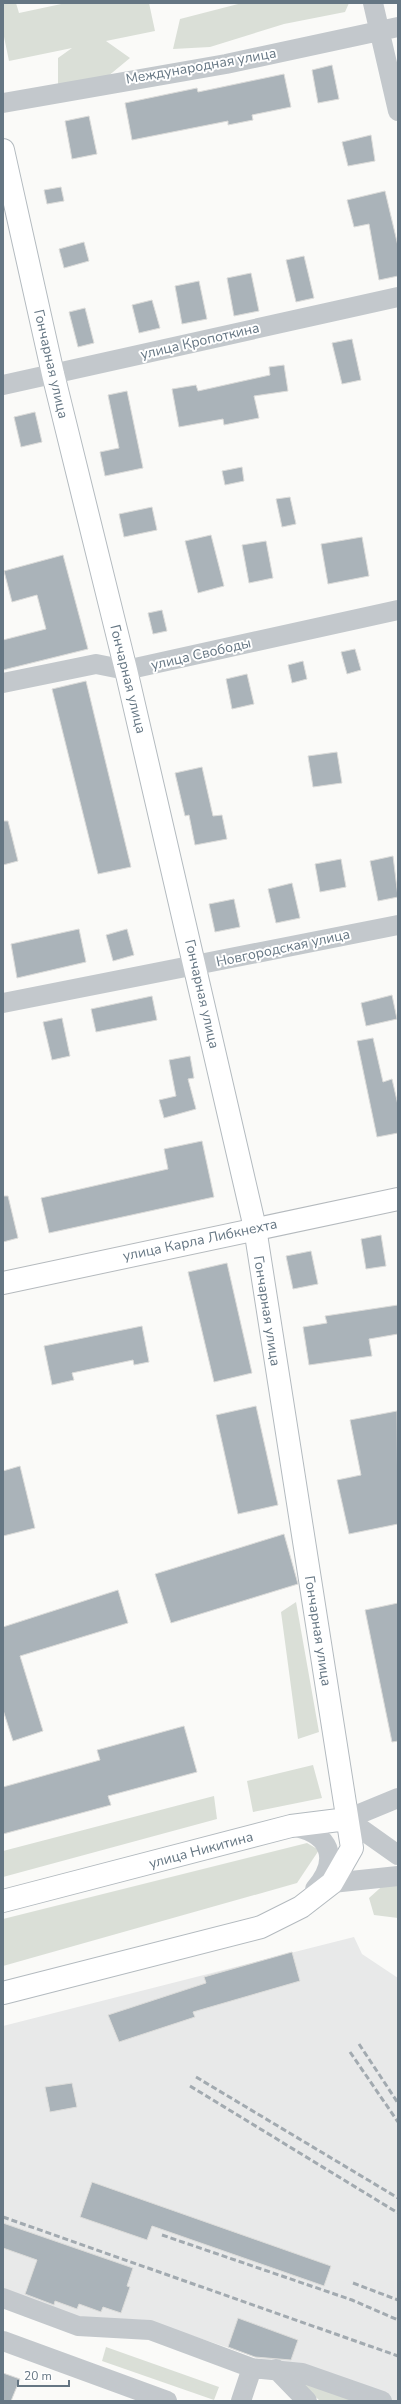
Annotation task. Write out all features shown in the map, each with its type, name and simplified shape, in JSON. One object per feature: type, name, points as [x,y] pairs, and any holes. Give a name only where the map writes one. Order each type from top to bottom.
[{"type":"street","points":[[373,3],[398,112]]},
{"type":"street","name":"Международная улица","points":[[3,103],[226,64],[398,26]]},
{"type":"street","name":"Гончарная улица","points":[[3,150],[53,374],[126,670],[196,966],[255,1228],[352,1848],[332,1882]]},
{"type":"street","name":"улица Кропоткина","points":[[3,385],[398,297]]},
{"type":"street","name":"улица Свободы","points":[[3,683],[96,664],[126,670],[398,610]]},
{"type":"street","name":"Новгородская улица","points":[[3,1003],[398,925]]},
{"type":"street","name":"улица Карла Либкнехта","points":[[3,1283],[255,1228],[398,1199]]},
{"type":"street","name":"улица Никитина","points":[[3,1901],[291,1826],[347,1819],[398,1798]]},
{"type":"street","points":[[347,1819],[398,1855]]},
{"type":"street","points":[[291,1826],[307,1829],[321,1838],[329,1852],[329,1866],[322,1881],[301,1907]]},
{"type":"street","points":[[3,1993],[261,1927],[301,1907],[332,1882],[398,1876]]},
{"type":"street","points":[[3,2298],[78,2326],[150,2330],[252,2368],[276,2369],[302,2373],[382,2401]]},
{"type":"street","points":[[3,2341],[120,2393],[167,2401]]},
{"type":"street","points":[[241,2401],[252,2368]]},
{"type":"street","points":[[276,2369],[307,2401]]},
{"type":"shaded area","points":[[3,3],[16,3],[19,13],[66,3],[149,3],[155,31],[106,41],[130,58],[107,77],[58,85],[58,58],[72,48],[9,61],[3,32]]},
{"type":"shaded area","points":[[242,3],[349,3],[345,12],[284,24],[210,47],[173,49],[180,19]]},
{"type":"shaded area","points":[[296,1602],[319,1732],[298,1739],[281,1612]]},
{"type":"shaded area","points":[[313,1765],[322,1798],[253,1812],[247,1781]]},
{"type":"shaded area","points":[[214,1796],[217,1819],[3,1877],[3,1851]]},
{"type":"shaded area","points":[[307,1843],[319,1850],[297,1883],[3,1966],[3,1919]]},
{"type":"shaded area","points":[[388,1881],[398,1881],[398,1918],[374,1915],[369,1898]]},
{"type":"shaded area","points":[[354,1937],[362,1954],[398,1978],[398,2401],[385,2401],[146,2320],[80,2318],[3,2292],[3,2026]]},
{"type":"shaded area","points":[[106,2347],[219,2387],[214,2400],[102,2361]]},
{"type":"shaded area","points":[[298,2380],[358,2401],[320,2401]]},
{"type":"building","points":[[332,65],[339,99],[318,103],[312,70]]},
{"type":"building","points":[[284,74],[291,107],[252,115],[253,120],[228,125],[228,121],[132,140],[125,103],[197,88],[198,92]]},
{"type":"building","points":[[89,116],[97,154],[72,159],[65,121]]},
{"type":"building","points":[[371,135],[375,161],[348,166],[342,142]]},
{"type":"building","points":[[61,187],[64,201],[47,204],[44,190]]},
{"type":"building","points":[[385,191],[398,246],[398,276],[379,280],[369,224],[354,227],[347,200]]},
{"type":"building","points":[[84,242],[89,261],[64,268],[59,249]]},
{"type":"building","points":[[304,256],[314,298],[296,302],[286,260]]},
{"type":"building","points":[[251,273],[259,311],[234,316],[227,278]]},
{"type":"building","points":[[199,281],[207,319],[182,324],[175,286]]},
{"type":"building","points":[[152,300],[160,328],[139,333],[132,305]]},
{"type":"building","points":[[85,308],[94,343],[78,347],[69,312]]},
{"type":"building","points":[[352,339],[361,380],[342,384],[332,343]]},
{"type":"building","points":[[284,365],[288,391],[254,396],[259,418],[224,425],[223,419],[179,427],[172,389],[196,385],[198,391],[270,375],[269,367]]},
{"type":"building","points":[[127,391],[143,468],[105,476],[100,452],[119,448],[108,395]]},
{"type":"building","points":[[35,412],[42,442],[21,447],[14,417]]},
{"type":"building","points":[[242,467],[244,481],[225,485],[222,471]]},
{"type":"building","points":[[290,497],[296,524],[282,527],[276,499]]},
{"type":"building","points":[[152,507],[157,530],[124,537],[119,514]]},
{"type":"building","points":[[211,535],[224,586],[198,593],[185,541]]},
{"type":"building","points":[[362,537],[369,576],[328,584],[321,544]]},
{"type":"building","points":[[266,541],[273,578],[249,583],[242,545]]},
{"type":"building","points":[[63,555],[88,649],[3,670],[3,640],[46,629],[37,595],[12,602],[4,571]]},
{"type":"building","points":[[162,610],[167,631],[153,634],[148,613]]},
{"type":"building","points":[[355,649],[361,670],[347,674],[341,652]]},
{"type":"building","points":[[303,661],[307,679],[292,683],[288,665]]},
{"type":"building","points":[[247,674],[254,704],[232,709],[226,679]]},
{"type":"building","points":[[86,681],[131,867],[98,874],[52,689]]},
{"type":"building","points":[[337,752],[342,783],[313,787],[308,756]]},
{"type":"building","points":[[202,767],[213,816],[222,815],[227,839],[195,845],[189,815],[185,816],[175,773]]},
{"type":"building","points":[[3,821],[8,821],[18,861],[3,865]]},
{"type":"building","points":[[393,856],[398,897],[378,901],[370,861]]},
{"type":"building","points":[[341,859],[346,887],[320,892],[315,864]]},
{"type":"building","points":[[292,883],[300,918],[276,923],[268,889]]},
{"type":"building","points":[[234,899],[240,927],[215,932],[209,904]]},
{"type":"building","points":[[79,929],[86,962],[17,978],[11,944]]},
{"type":"building","points":[[127,929],[134,955],[113,961],[106,935]]},
{"type":"building","points":[[392,995],[397,1019],[366,1026],[361,1003]]},
{"type":"building","points":[[152,996],[157,1020],[96,1032],[91,1009]]},
{"type":"building","points":[[62,1018],[70,1056],[52,1060],[43,1022]]},
{"type":"building","points":[[373,1038],[383,1082],[392,1079],[398,1105],[398,1133],[377,1137],[357,1041]]},
{"type":"building","points":[[190,1056],[194,1078],[188,1079],[196,1109],[164,1118],[159,1100],[176,1096],[169,1060]]},
{"type":"building","points":[[202,1141],[214,1197],[49,1233],[41,1198],[168,1169],[164,1149]]},
{"type":"building","points":[[3,1196],[8,1196],[18,1238],[3,1242]]},
{"type":"building","points":[[381,1235],[386,1266],[366,1269],[361,1239]]},
{"type":"building","points":[[311,1251],[318,1284],[293,1289],[286,1256]]},
{"type":"building","points":[[227,1263],[252,1373],[214,1382],[188,1272]]},
{"type":"building","points":[[398,1305],[398,1334],[369,1339],[372,1356],[309,1365],[303,1327],[327,1323],[325,1316]]},
{"type":"building","points":[[142,1326],[149,1362],[134,1365],[133,1360],[72,1373],[74,1380],[52,1385],[44,1346]]},
{"type":"building","points":[[256,1406],[278,1505],[238,1514],[216,1415]]},
{"type":"building","points":[[397,1411],[398,1524],[349,1534],[337,1480],[361,1475],[350,1420]]},
{"type":"building","points":[[20,1466],[35,1528],[3,1536],[3,1471]]},
{"type":"building","points":[[284,1534],[298,1584],[171,1623],[155,1574]]},
{"type":"building","points":[[118,1590],[128,1623],[20,1656],[43,1731],[13,1741],[3,1710],[3,1627]]},
{"type":"building","points":[[398,1603],[398,1741],[392,1742],[365,1610]]},
{"type":"building","points":[[184,1726],[197,1772],[108,1796],[111,1805],[3,1834],[3,1787],[100,1760],[97,1750]]},
{"type":"building","points":[[292,1952],[300,1981],[193,2012],[195,2017],[119,2042],[108,2015],[206,1983],[204,1977]]},
{"type":"building","points":[[72,2083],[77,2107],[50,2112],[45,2087]]},
{"type":"building","points":[[92,2182],[331,2266],[324,2286],[152,2226],[147,2240],[80,2217]]},
{"type":"building","points":[[3,2223],[133,2268],[127,2286],[130,2287],[121,2313],[103,2307],[101,2312],[79,2304],[77,2309],[55,2301],[54,2305],[25,2294],[37,2260],[3,2248]]},
{"type":"building","points":[[238,2318],[298,2340],[291,2360],[255,2357],[228,2347]]},
{"type":"building","points":[[3,2373],[20,2379],[11,2401],[3,2401]]},
{"type":"railway","points":[[359,2044],[398,2103]]},
{"type":"railway","points":[[350,2052],[398,2122]]},
{"type":"railway","points":[[196,2077],[398,2198]]},
{"type":"railway","points":[[190,2086],[398,2213]]},
{"type":"railway","points":[[3,2217],[398,2356]]},
{"type":"railway","points":[[162,2235],[352,2300],[398,2320]]},
{"type":"railway","points":[[353,2283],[398,2300]]}]
